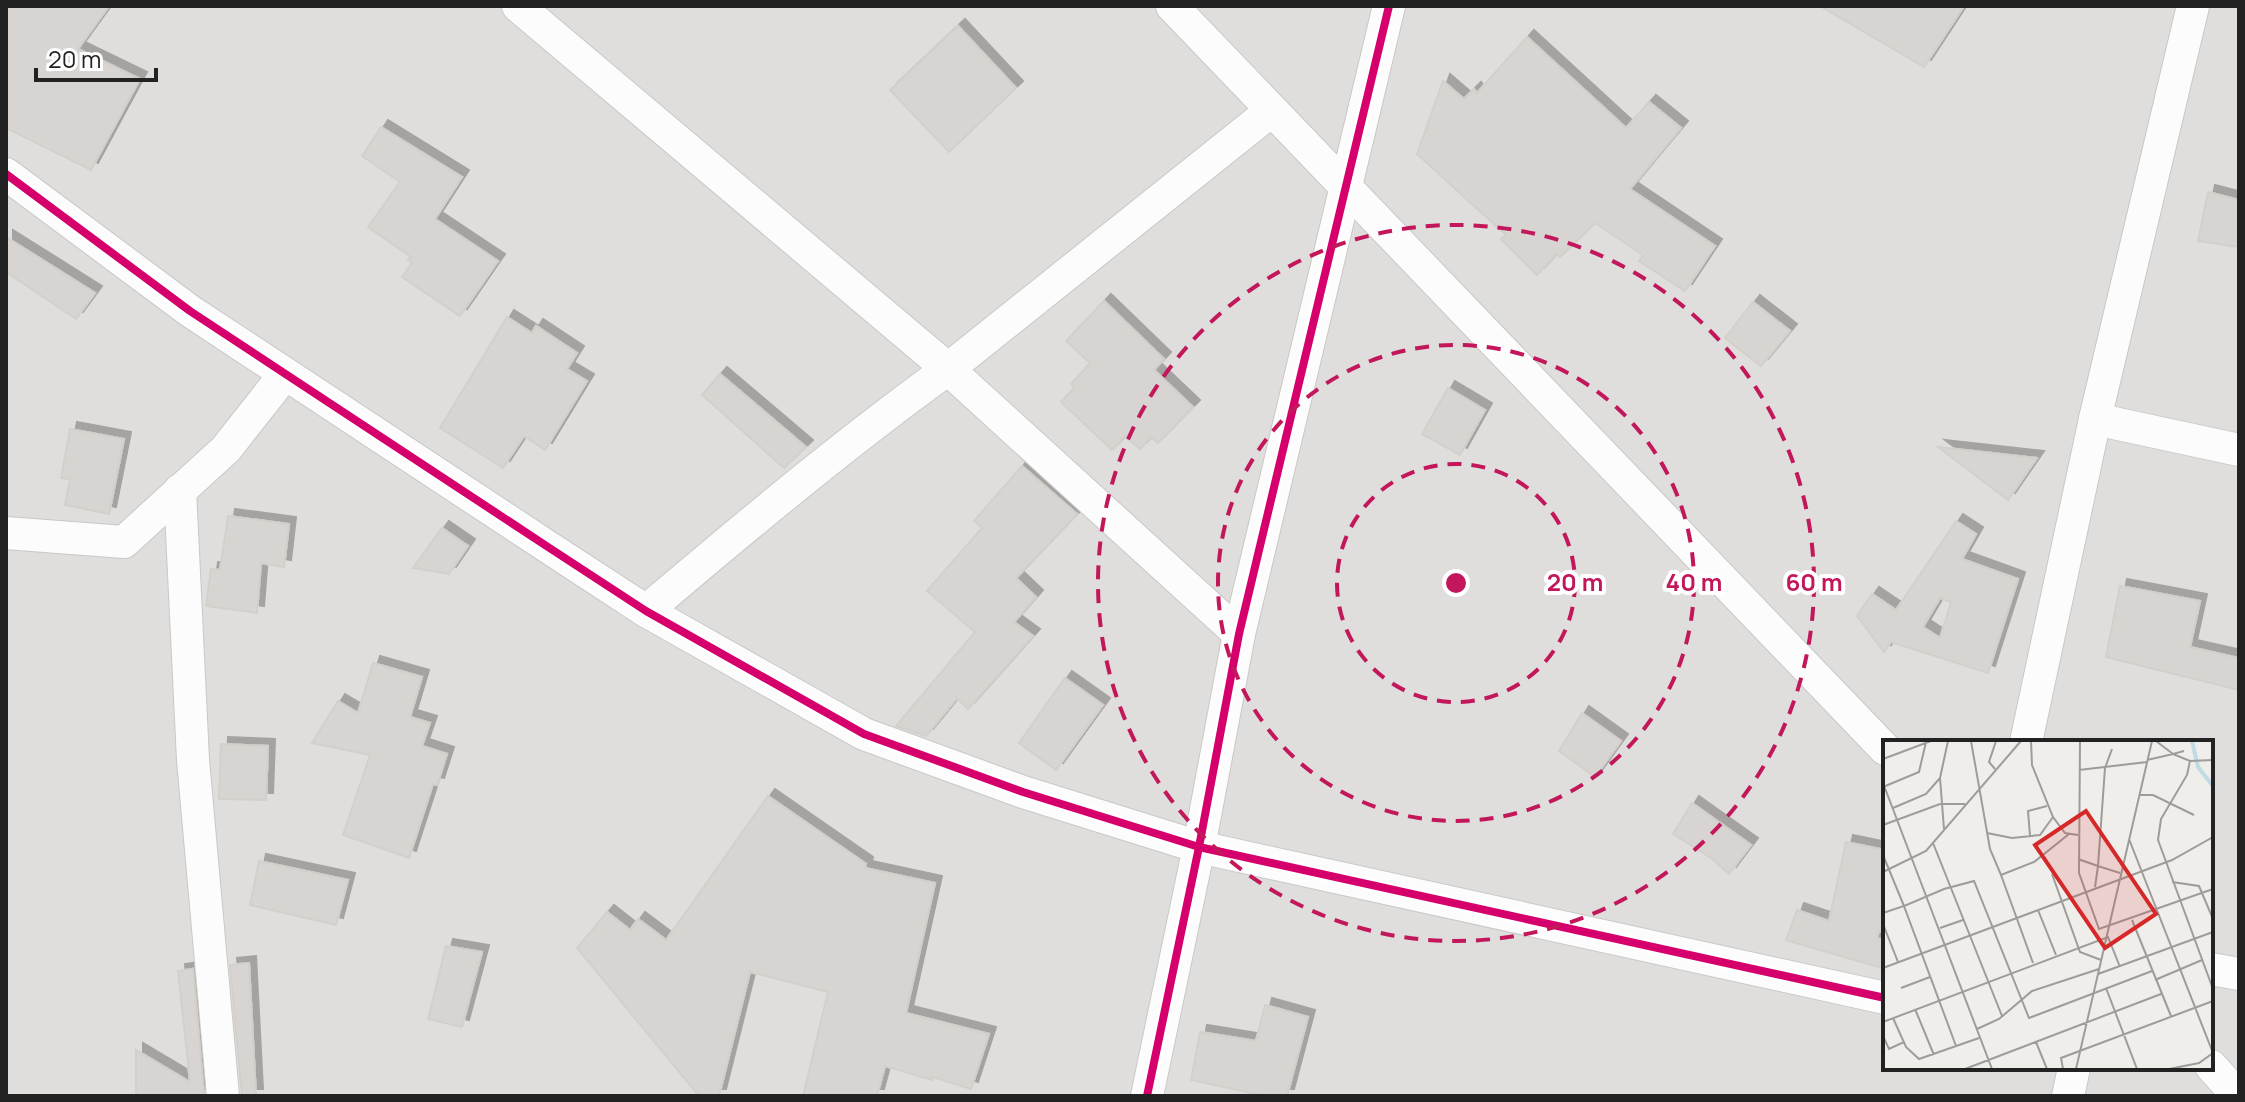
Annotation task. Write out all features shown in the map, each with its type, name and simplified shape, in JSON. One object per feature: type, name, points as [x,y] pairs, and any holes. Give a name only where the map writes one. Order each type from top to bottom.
[{"type":"street","points":[[518,6],[948,369],[1239,634]]},
{"type":"street","points":[[1172,6],[1883,747]]},
{"type":"street","points":[[1147,1096],[1239,634],[1389,6]]},
{"type":"street","points":[[2026,740],[2095,419],[2193,6]]},
{"type":"street","points":[[646,611],[786,492],[948,369],[1271,111]]},
{"type":"street","points":[[6,174],[190,311],[646,611],[864,734],[1023,792],[1199,847],[1883,998]]},
{"type":"street","points":[[6,533],[124,542],[226,449],[285,374]]},
{"type":"street","points":[[2095,419],[2239,450]]},
{"type":"street","points":[[180,490],[193,760],[223,1096]]},
{"type":"street","points":[[2213,969],[2239,974]]},
{"type":"street","points":[[2213,1068],[2238,1096]]},
{"type":"street","points":[[2068,1096],[2074,1070]]},
{"type":"shaded area","points":[[6,6],[2239,6],[2239,1096],[6,1096]]},
{"type":"building","points":[[6,6],[109,6],[78,49],[140,79],[91,170],[6,128]]},
{"type":"building","points":[[1820,6],[1964,6],[1924,67]]},
{"type":"building","points":[[958,26],[1016,88],[949,152],[890,90]]},
{"type":"building","points":[[1527,37],[1626,128],[1649,102],[1681,128],[1630,189],[1715,246],[1685,291],[1639,261],[1643,255],[1595,223],[1537,275],[1501,239],[1506,235],[1417,154],[1443,81],[1464,99],[1474,89],[1477,93]]},
{"type":"building","points":[[381,127],[462,177],[435,219],[498,261],[460,316],[402,277],[412,263],[408,260],[411,257],[368,227],[400,182],[362,156]]},
{"type":"building","points":[[2208,192],[2239,200],[2239,247],[2198,241]]},
{"type":"building","points":[[6,237],[95,293],[76,319],[6,272]]},
{"type":"building","points":[[1104,301],[1164,359],[1154,370],[1193,407],[1158,443],[1151,437],[1140,449],[1125,436],[1112,450],[1061,402],[1074,388],[1071,384],[1090,363],[1066,341]]},
{"type":"building","points":[[1753,302],[1790,331],[1761,366],[1725,338]]},
{"type":"building","points":[[507,317],[532,333],[536,326],[577,353],[567,369],[587,381],[545,450],[524,436],[503,468],[440,428]]},
{"type":"building","points":[[720,374],[806,447],[784,468],[702,395]]},
{"type":"building","points":[[1448,388],[1485,410],[1460,455],[1422,434]]},
{"type":"building","points":[[70,429],[124,439],[109,514],[65,505],[70,479],[61,478]]},
{"type":"building","points":[[1938,447],[2037,458],[2008,500]]},
{"type":"building","points":[[1022,466],[1077,514],[1016,578],[1036,597],[1014,622],[1033,636],[968,709],[957,698],[926,736],[896,726],[975,632],[927,591],[982,528],[974,521]]},
{"type":"building","points":[[228,516],[289,524],[284,567],[261,563],[257,613],[206,606],[211,569],[220,570]]},
{"type":"building","points":[[1956,521],[1976,534],[1962,559],[2018,579],[1988,673],[1891,642],[1884,652],[1857,616],[1872,594],[1896,610]],"holes":[[[1940,598],[1951,602],[1940,638],[1923,627]]]},
{"type":"building","points":[[442,528],[468,546],[449,574],[413,568]]},
{"type":"building","points":[[2120,586],[2200,601],[2190,647],[2239,658],[2239,690],[2106,657]]},
{"type":"building","points":[[373,663],[422,677],[410,717],[430,723],[422,746],[447,754],[437,785],[433,784],[409,858],[343,835],[370,755],[312,743],[338,701],[358,713]]},
{"type":"building","points":[[1065,678],[1103,705],[1056,770],[1019,743]]},
{"type":"building","points":[[1582,713],[1621,741],[1595,777],[1559,751]]},
{"type":"building","points":[[221,744],[268,746],[266,800],[219,799]]},
{"type":"building","points":[[768,796],[866,864],[865,868],[935,883],[906,1013],[989,1034],[971,1089],[885,1066],[877,1096],[803,1096],[828,992],[750,972],[719,1096],[699,1096],[577,948],[607,912],[630,930],[638,919],[666,940]]},
{"type":"building","points":[[1692,803],[1751,845],[1729,874],[1711,858],[1673,834]]},
{"type":"building","points":[[1846,842],[1883,850],[1883,932],[1879,931],[1877,938],[1883,940],[1883,968],[1786,940],[1797,910],[1829,921]]},
{"type":"building","points":[[259,861],[348,880],[336,925],[250,905]]},
{"type":"building","points":[[446,946],[482,952],[462,1027],[428,1019]]},
{"type":"building","points":[[249,963],[256,1096],[242,1096],[230,965]]},
{"type":"building","points":[[193,969],[204,1096],[136,1096],[136,1050],[190,1082],[178,971]]},
{"type":"building","points":[[1265,1005],[1308,1017],[1287,1096],[1266,1096],[1191,1080],[1200,1032],[1256,1041]]},
{"type":"cycle path","points":[[1147,1096],[1239,634],[1389,6]]},
{"type":"cycle path","points":[[6,174],[190,311],[646,611],[864,734],[1023,792],[1199,847],[1883,998]]}]
